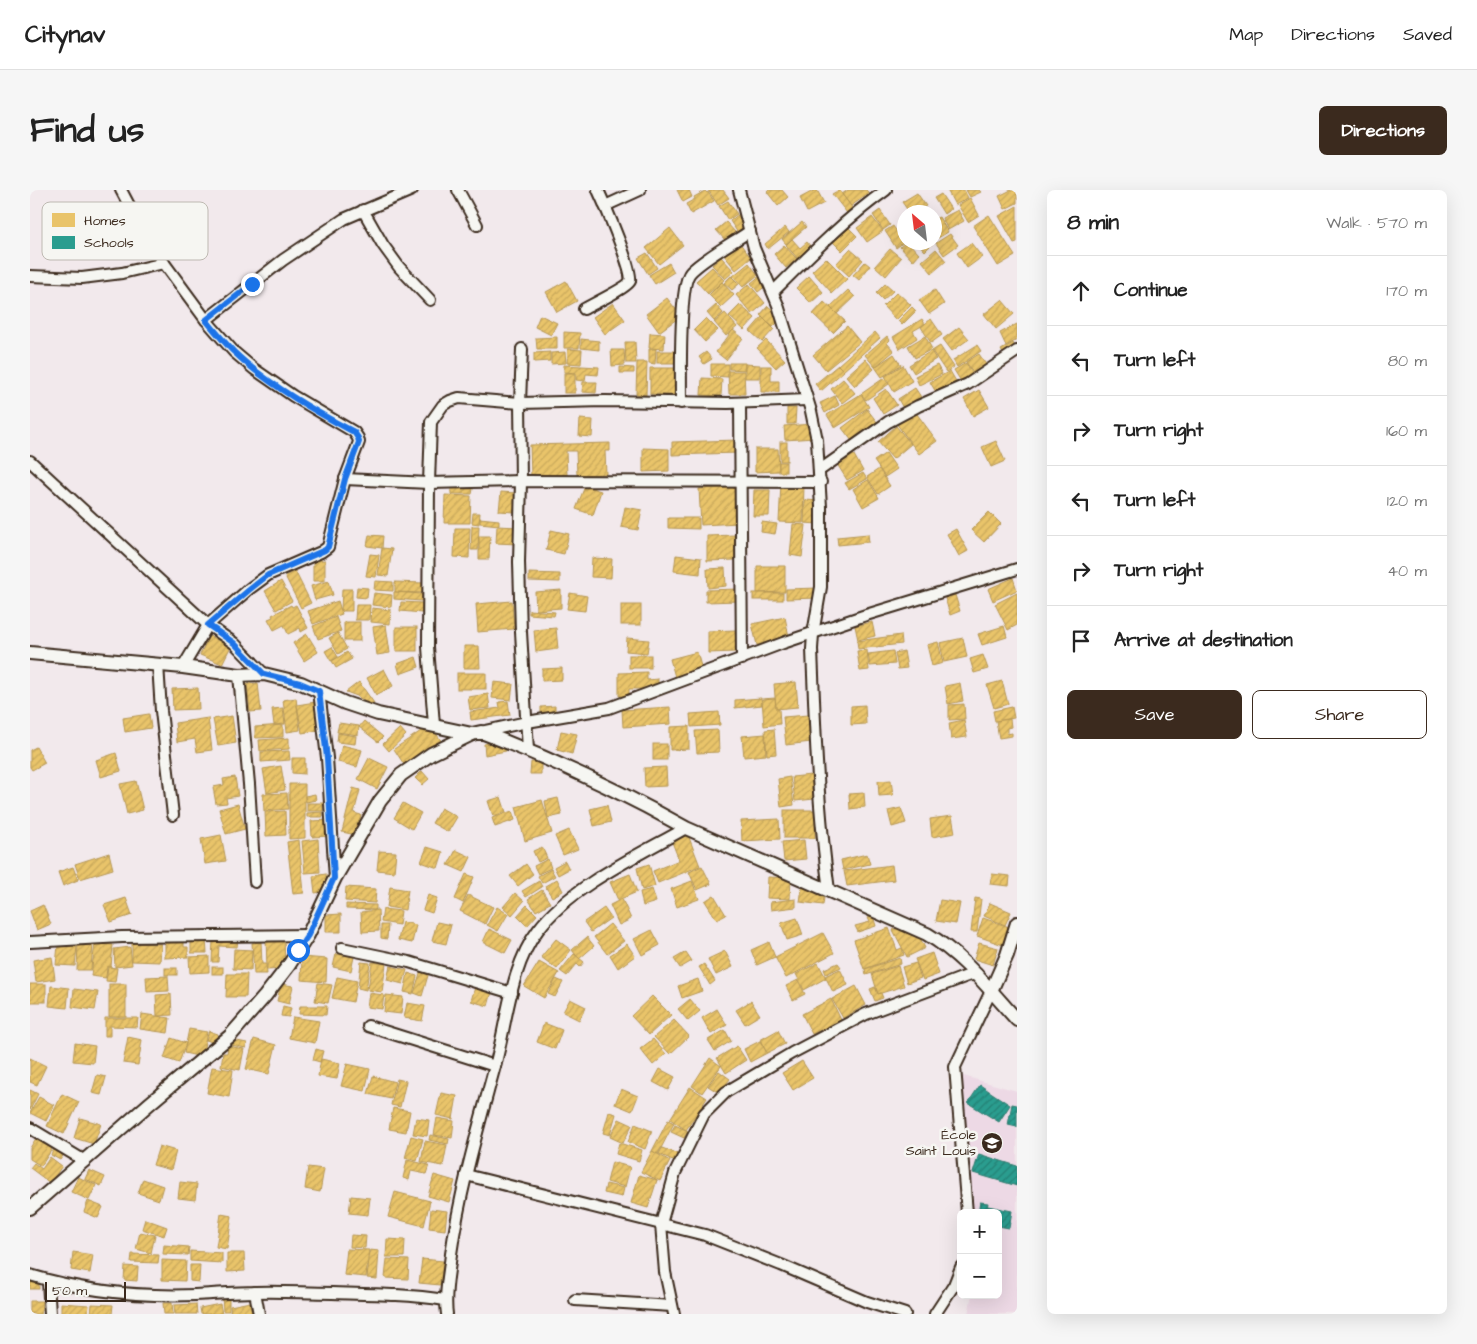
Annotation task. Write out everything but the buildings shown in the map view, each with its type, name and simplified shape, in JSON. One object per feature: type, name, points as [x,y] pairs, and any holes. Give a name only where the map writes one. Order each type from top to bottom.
[{"type":"street","points":[[122,190],[128,202]]},
{"type":"street","points":[[206,320],[283,260],[344,219],[412,190]]},
{"type":"street","points":[[458,190],[477,225]]},
{"type":"street","points":[[584,309],[629,284],[631,280],[626,262],[598,190]]},
{"type":"street","points":[[605,206],[640,190]]},
{"type":"street","points":[[739,190],[757,256],[773,292],[807,400],[817,440],[820,470],[821,587],[812,634],[813,684],[822,840],[829,890]]},
{"type":"street","points":[[773,292],[824,240],[886,190]]},
{"type":"street","points":[[363,210],[399,267],[430,300]]},
{"type":"street","points":[[681,402],[682,333],[686,280],[689,274],[696,268],[750,231]]},
{"type":"street","points":[[162,260],[206,320],[234,352],[292,396],[356,434],[359,442],[345,479],[328,547],[268,575],[249,590],[208,625],[183,667]]},
{"type":"street","points":[[30,276],[82,278],[122,273],[164,263]]},
{"type":"street","points":[[522,349],[519,562],[528,750]]},
{"type":"street","points":[[820,470],[888,422],[918,406],[968,384],[1017,351]]},
{"type":"street","points":[[434,725],[428,647],[429,483],[431,422],[443,405],[450,400],[459,398],[520,403],[605,401],[740,403],[807,400]]},
{"type":"street","points":[[740,403],[742,659]]},
{"type":"street","points":[[30,462],[208,625],[234,643],[264,674]]},
{"type":"street","points":[[345,479],[429,483],[521,481],[820,482]]},
{"type":"street","points":[[30,1208],[230,1036],[289,965],[308,935],[334,878],[380,801],[401,775],[431,754],[476,733],[526,722],[609,708],[866,615],[1017,569]]},
{"type":"street","points":[[30,653],[158,664],[239,675],[264,674],[300,683],[346,703],[378,714],[476,733],[528,750],[645,806],[686,828],[829,890],[942,942],[977,974],[1017,1020]]},
{"type":"street","points":[[158,664],[161,711],[173,815]]},
{"type":"street","points":[[239,675],[249,784],[255,882]]},
{"type":"street","points":[[319,691],[327,758],[334,878]]},
{"type":"street","points":[[447,1314],[445,1300],[456,1221],[517,973],[525,951],[538,930],[583,888],[686,828]]},
{"type":"street","points":[[967,1209],[955,1068],[1007,955],[1017,923]]},
{"type":"street","points":[[30,942],[122,937],[308,935]]},
{"type":"street","points":[[342,948],[409,962],[512,993]]},
{"type":"street","points":[[575,1300],[673,1310],[665,1272],[661,1224],[674,1173],[704,1114],[726,1092],[792,1053],[866,1014],[958,979],[977,974]]},
{"type":"street","points":[[368,1026],[495,1066]]},
{"type":"street","points":[[30,1128],[85,1161]]},
{"type":"street","points":[[466,1175],[720,1240],[866,1302],[905,1314]]},
{"type":"street","points":[[30,1275],[48,1281],[97,1290],[137,1294],[193,1295],[255,1292],[387,1294],[445,1300]]},
{"type":"street","points":[[934,1314],[957,1277]]},
{"type":"street","points":[[48,1281],[50,1314]]},
{"type":"street","points":[[255,1292],[259,1314]]},
{"type":"shaded area","name":"École Saint Louis","points":[[960,1075],[1017,1091],[1017,1314],[968,1314],[971,1299],[1002,1299],[1002,1209],[973,1209]]},
{"type":"place","name":"École Saint Louis","points":[[992,1143]]},
{"type":"route","points":[[252,284],[206,320],[234,352],[254,369],[292,396],[354,432],[359,442],[345,479],[328,547],[268,575],[208,625],[234,643],[264,674],[282,677],[319,691],[327,758],[334,878],[308,935],[298,950]]}]
